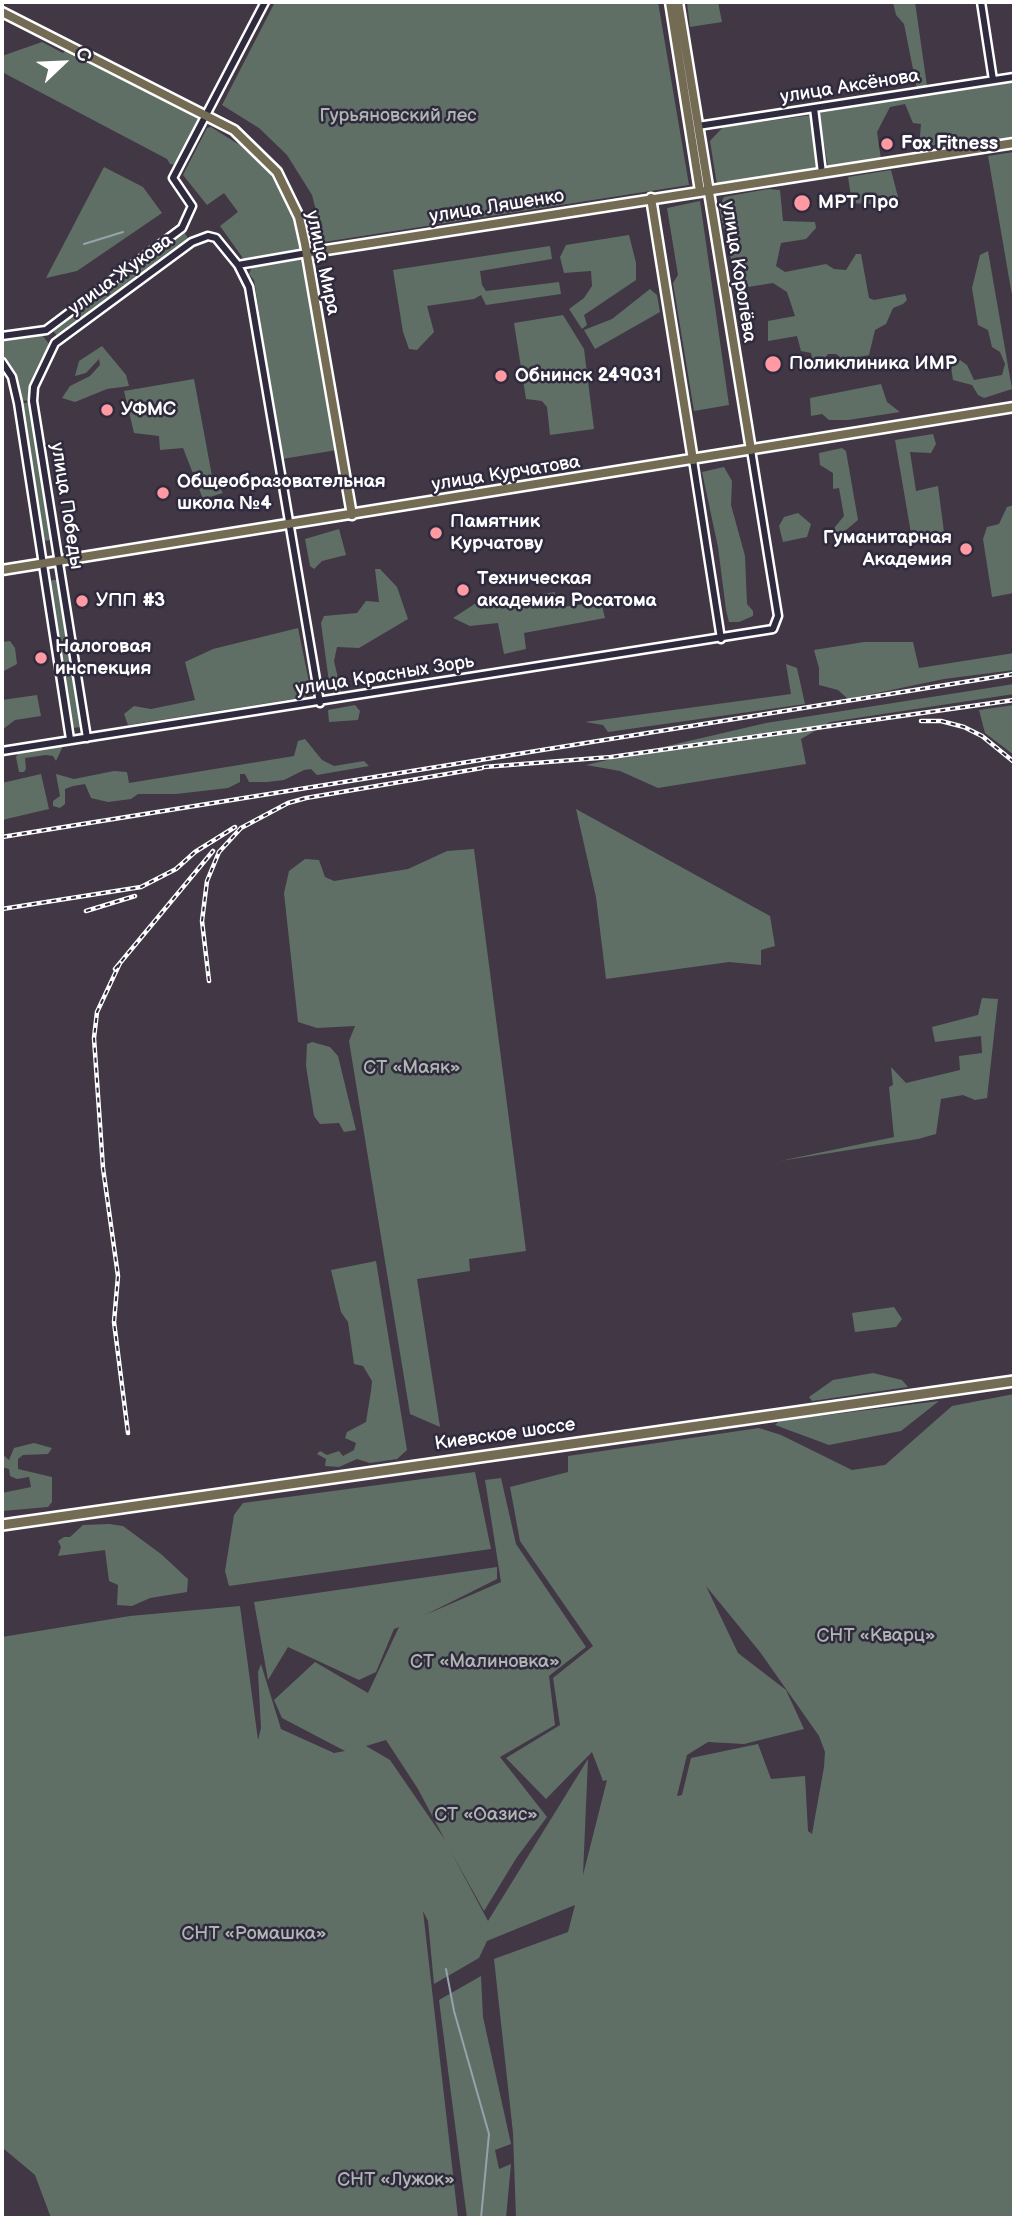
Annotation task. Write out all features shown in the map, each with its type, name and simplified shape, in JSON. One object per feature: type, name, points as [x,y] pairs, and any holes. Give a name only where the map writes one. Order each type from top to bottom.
[{"type":"highway","name":"Киевское шоссе","points":[[2,1525],[1014,1381]]},
{"type":"main road","name":"улица Королёва","points":[[670,2],[695,126]]},
{"type":"main road","name":"улица Королёва","points":[[678,2],[704,190],[751,450]]},
{"type":"main road","name":"улица Мира","points":[[2,12],[208,116],[250,143],[277,172],[299,217],[303,254],[352,515]]},
{"type":"main road","points":[[704,190],[1014,142]]},
{"type":"main road","name":"улица Ляшенко","points":[[303,254],[704,190]]},
{"type":"main road","points":[[651,198],[693,460]]},
{"type":"main road","name":"улица Курчатова","points":[[2,570],[1014,407]]},
{"type":"street","points":[[208,116],[265,2]]},
{"type":"street","points":[[981,2],[993,80]]},
{"type":"street","name":"улица Аксёнова","points":[[695,126],[1014,77]]},
{"type":"street","points":[[814,108],[822,173]]},
{"type":"street","name":"улица Жукова","points":[[46,330],[182,228],[192,206],[173,178],[208,116]]},
{"type":"street","name":"улица Жукова","points":[[55,343],[192,242],[208,236],[216,238],[238,265]]},
{"type":"street","points":[[303,254],[238,265],[249,287],[320,703]]},
{"type":"street","points":[[2,336],[46,330],[55,343]]},
{"type":"street","name":"улица Победы","points":[[55,343],[33,394],[87,738]]},
{"type":"street","name":"улица Победы","points":[[2,362],[12,377],[70,739]]},
{"type":"street","name":"улица Королёва","points":[[751,450],[775,599],[777,625],[773,629]]},
{"type":"street","points":[[693,460],[721,639]]},
{"type":"street","name":"улица Красных Зорь","points":[[2,751],[320,703],[773,629]]},
{"type":"green space","name":"Гурьяновский лес","points":[[275,2],[658,2],[689,185],[324,242],[312,195],[287,155],[259,128],[222,105]]},
{"type":"green space","points":[[687,2],[718,2],[722,22],[690,27]]},
{"type":"green space","points":[[893,2],[915,2],[927,86],[917,89],[904,24],[896,15]]},
{"type":"green space","points":[[42,42],[63,53],[66,50],[200,120],[177,165],[170,164],[167,159],[2,72],[2,56]]},
{"type":"green space","points":[[1014,80],[1014,138],[936,151],[935,145],[919,148],[921,124],[913,123],[905,104],[890,107],[877,132],[881,159],[828,167],[819,113]]},
{"type":"green space","points":[[812,115],[818,167],[717,185],[710,141],[723,127]]},
{"type":"green space","points":[[211,127],[254,154],[269,171],[292,215],[300,250],[245,261],[220,226],[238,212],[224,193],[207,205],[183,175],[207,128]]},
{"type":"green space","points":[[1014,152],[1014,307],[988,156]]},
{"type":"green space","points":[[104,167],[143,187],[162,213],[77,271],[46,278]]},
{"type":"green space","points":[[891,170],[898,197],[894,202],[886,200],[884,205],[852,203],[848,177]]},
{"type":"green space","points":[[768,189],[780,190],[783,221],[815,222],[816,228],[806,239],[781,243],[776,266],[785,272],[826,264],[834,269],[846,270],[856,254],[861,254],[869,298],[874,300],[905,294],[907,300],[893,308],[886,324],[875,330],[869,355],[844,360],[836,354],[828,354],[823,361],[813,363],[811,353],[801,351],[797,336],[768,341],[768,321],[795,316],[787,292],[773,283],[742,288],[743,304],[735,303],[735,276],[719,207],[724,197]]},
{"type":"green space","points":[[700,201],[729,405],[694,411],[673,283],[678,275],[667,208]]},
{"type":"green space","points":[[183,230],[189,240],[58,337],[51,328]]},
{"type":"green space","points":[[629,235],[636,263],[636,280],[584,315],[587,325],[582,329],[569,309],[584,298],[592,286],[591,271],[564,273],[560,257],[566,245]]},
{"type":"green space","points":[[550,246],[552,259],[480,271],[482,285],[486,291],[559,282],[561,294],[486,305],[481,295],[474,299],[427,306],[434,332],[417,350],[409,349],[403,332],[393,270]]},
{"type":"green space","points":[[988,251],[1012,389],[984,398],[978,395],[972,385],[953,380],[951,367],[960,360],[967,365],[974,380],[1002,375],[1005,364],[1000,352],[992,347],[988,330],[978,325],[972,288],[980,255]]},
{"type":"green space","points":[[306,258],[337,450],[282,459],[254,280],[249,274],[252,267]]},
{"type":"green space","points":[[650,289],[657,295],[660,312],[595,349],[584,330],[612,319]]},
{"type":"green space","points":[[563,315],[584,349],[594,429],[550,435],[547,407],[542,401],[526,399],[514,323]]},
{"type":"green space","points":[[42,335],[49,344],[30,392],[30,400],[20,401],[15,375],[2,358],[2,338]]},
{"type":"green space","points":[[102,346],[126,375],[129,386],[107,389],[75,402],[62,398],[70,386],[90,376],[100,365],[99,359],[86,373],[75,376],[79,361]]},
{"type":"green space","points":[[194,379],[212,476],[223,493],[203,499],[183,448],[160,450],[159,436],[134,433],[124,391]]},
{"type":"green space","points":[[881,384],[887,402],[900,412],[848,420],[829,420],[822,414],[811,416],[810,398]]},
{"type":"green space","points":[[31,402],[52,540],[43,541],[20,404]]},
{"type":"green space","points":[[933,434],[936,444],[931,453],[910,452],[916,491],[938,486],[944,532],[912,539],[895,440]]},
{"type":"green space","points":[[842,448],[846,451],[858,520],[846,530],[835,534],[835,527],[844,516],[839,488],[833,489],[833,473],[820,465],[819,453]]},
{"type":"green space","points":[[724,467],[732,481],[731,505],[745,556],[747,604],[753,611],[753,616],[739,622],[729,622],[726,610],[718,547],[702,472]]},
{"type":"green space","points":[[1014,505],[1014,593],[992,597],[983,539],[987,527],[999,524],[1007,507]]},
{"type":"green space","points":[[798,513],[811,524],[807,537],[783,542],[779,526],[784,517]]},
{"type":"green space","points":[[339,529],[346,555],[322,561],[314,569],[310,566],[305,539]]},
{"type":"green space","points":[[375,569],[380,569],[397,587],[408,619],[359,648],[337,647],[334,661],[342,695],[335,697],[329,682],[321,623],[324,616],[357,613],[366,601],[379,602]]},
{"type":"green space","points":[[59,579],[82,727],[72,728],[49,581]]},
{"type":"green space","points":[[555,592],[553,608],[601,602],[605,618],[524,633],[526,649],[504,654],[498,623],[470,626],[453,618],[487,596],[496,602]]},
{"type":"green space","points":[[298,628],[309,682],[306,697],[128,725],[124,714],[134,706],[151,709],[195,700],[185,662],[213,649]]},
{"type":"green space","points":[[10,641],[15,648],[17,664],[2,672],[2,642]]},
{"type":"green space","points":[[864,642],[913,642],[919,668],[1014,653],[1014,670],[944,679],[848,699],[838,690],[819,685],[819,668],[814,650]]},
{"type":"green space","points":[[786,664],[797,668],[805,704],[608,732],[603,725],[585,722],[791,694]]},
{"type":"green space","points":[[1014,684],[1014,694],[830,722],[801,739],[806,764],[658,788],[620,771],[586,765],[766,723]]},
{"type":"green space","points":[[37,695],[41,716],[15,720],[2,730],[2,700]]},
{"type":"green space","points":[[355,705],[360,711],[358,720],[329,722],[328,710]]},
{"type":"green space","points":[[1014,705],[1014,755],[985,733],[979,710]]},
{"type":"green space","points":[[305,739],[322,760],[334,766],[364,761],[369,766],[317,775],[311,769],[304,770],[284,780],[267,782],[249,782],[245,774],[240,774],[240,782],[228,788],[176,794],[138,794],[131,799],[108,802],[91,798],[85,784],[65,789],[65,804],[60,808],[53,806],[53,801],[60,796],[56,774],[74,779],[114,771],[127,772],[129,783],[294,756],[298,741]]},
{"type":"green space","points":[[63,746],[56,761],[53,756],[46,755],[25,758],[26,769],[19,772],[16,757],[19,752]]},
{"type":"green space","points":[[41,774],[49,809],[2,820],[2,783]]},
{"type":"green space","points":[[576,809],[770,916],[775,946],[761,950],[761,965],[729,962],[606,979],[596,897]]},
{"type":"green space","name":"СТ «Маяк»","points":[[474,849],[526,1251],[469,1259],[470,1271],[417,1279],[440,1427],[410,1414],[349,1041],[355,1026],[317,1028],[298,1022],[284,893],[289,871],[305,859],[319,860],[325,877],[334,881],[408,869],[447,851]]},
{"type":"green space","points":[[982,998],[998,999],[987,1098],[975,1100],[963,1095],[941,1099],[936,1134],[780,1161],[894,1137],[889,1087],[893,1085],[891,1067],[906,1083],[960,1070],[959,1056],[982,1053],[981,1036],[935,1042],[932,1027],[978,1015]]},
{"type":"green space","points":[[312,1042],[330,1047],[338,1056],[356,1130],[344,1132],[339,1123],[320,1124],[314,1116],[306,1066],[307,1044]]},
{"type":"green space","points":[[376,1261],[407,1450],[397,1459],[370,1463],[357,1459],[339,1467],[325,1466],[326,1459],[317,1454],[320,1451],[327,1455],[339,1451],[343,1456],[354,1450],[356,1443],[345,1438],[347,1432],[366,1422],[372,1381],[363,1366],[354,1364],[348,1322],[341,1312],[331,1270]]},
{"type":"green space","points":[[894,1307],[902,1319],[896,1327],[855,1332],[852,1313]]},
{"type":"green space","points":[[873,1373],[902,1380],[908,1387],[812,1401],[809,1397],[833,1380]]},
{"type":"green space","points":[[1014,1394],[1014,2218],[516,2218],[513,2133],[494,1959],[568,1932],[575,1905],[487,1941],[479,1958],[434,1984],[428,1921],[423,1911],[458,2218],[51,2218],[35,2175],[4,2149],[2,2151],[2,1637],[130,1616],[240,1606],[258,1740],[261,1728],[258,1672],[261,1664],[281,1729],[334,1753],[345,1751],[282,1718],[274,1700],[315,1662],[368,1693],[399,1627],[394,1629],[376,1672],[359,1680],[288,1647],[268,1680],[254,1602],[497,1567],[497,1579],[425,1615],[501,1582],[485,1480],[501,1478],[516,1544],[586,1647],[549,1676],[555,1725],[500,1757],[547,1817],[517,1857],[484,1911],[450,1850],[488,1921],[588,1759],[583,1875],[607,1780],[603,1781],[592,1752],[546,1799],[506,1758],[560,1725],[553,1678],[593,1646],[520,1541],[510,1487],[568,1472],[568,1456],[759,1428],[781,1435],[852,1470],[885,1465],[952,1406]],"holes":[[[706,1586],[760,1652],[819,1736],[825,1752],[824,1767],[812,1834],[808,1831],[805,1776],[771,1779],[758,1744],[691,1758],[682,1795],[677,1796],[687,1755],[708,1742],[744,1744],[804,1729],[786,1690],[738,1653]],[[386,1740],[418,1789],[445,1840],[390,1760],[366,1746]]]},
{"type":"green space","points":[[939,1401],[901,1431],[829,1445],[775,1425],[779,1421]]},
{"type":"green space","points":[[34,1443],[52,1448],[48,1454],[23,1455],[18,1459],[18,1469],[52,1477],[52,1502],[48,1507],[2,1511],[2,1493],[31,1487],[29,1477],[17,1479],[10,1476],[9,1469],[2,1467],[2,1454],[9,1460],[14,1448]]},
{"type":"green space","points":[[475,1472],[491,1549],[229,1586],[225,1571],[234,1515],[243,1503]]},
{"type":"green space","points":[[83,1525],[123,1526],[161,1554],[188,1579],[187,1592],[150,1598],[132,1606],[117,1605],[118,1585],[109,1581],[105,1550],[58,1556],[61,1547],[58,1541],[70,1537]]},
{"type":"green space","points":[[481,1976],[483,2017],[511,2144],[495,2150],[499,2169],[511,2164],[506,2218],[467,2218],[439,2000]]},
{"type":"waterway","points":[[84,244],[123,232]]},
{"type":"waterway","points":[[446,1969],[454,2011],[489,2134],[481,2218]]},
{"type":"railway","points":[[2,837],[1014,674]]},
{"type":"railway","points":[[484,767],[611,757],[1014,700]]},
{"type":"railway","points":[[921,721],[941,721],[964,727],[982,736],[1014,762]]},
{"type":"railway","points":[[209,981],[202,921],[207,881],[219,852],[241,828],[288,803],[306,798],[482,768]]},
{"type":"railway","points":[[2,909],[141,887],[176,869],[195,852],[235,827]]},
{"type":"railway","points":[[115,969],[213,851]]},
{"type":"railway","points":[[86,911],[135,896]]},
{"type":"railway","points":[[120,963],[97,1012],[94,1038],[103,1168],[118,1276],[114,1322],[128,1433]]},
{"type":"place","name":"Fox Fitness","points":[[887,144]]},
{"type":"place","name":"МРТ Про","points":[[802,203]]},
{"type":"place","name":"Поликлиника ИМР","points":[[773,364]]},
{"type":"place","name":"Обнинск 249031","points":[[501,376]]},
{"type":"place","name":"УФМС","points":[[107,410]]},
{"type":"place","name":"Общеобразовательная школа №4","points":[[163,493]]},
{"type":"place","name":"Памятник Курчатову","points":[[436,533]]},
{"type":"place","name":"Гуманитарная Академия","points":[[966,549]]},
{"type":"place","name":"Техническая академия Росатома","points":[[463,590]]},
{"type":"place","name":"УПП #3","points":[[82,601]]},
{"type":"place","name":"Налоговая инспекция","points":[[41,658]]},
{"type":"park label","name":"СНТ «Кварц»","points":[[876,1636]]},
{"type":"park label","name":"СТ «Малиновка»","points":[[485,1662]]},
{"type":"park label","name":"СТ «Оазис»","points":[[486,1815]]},
{"type":"park label","name":"СНТ «Ромашка»","points":[[254,1934]]},
{"type":"park label","name":"СНТ «Лужок»","points":[[396,2180]]}]
